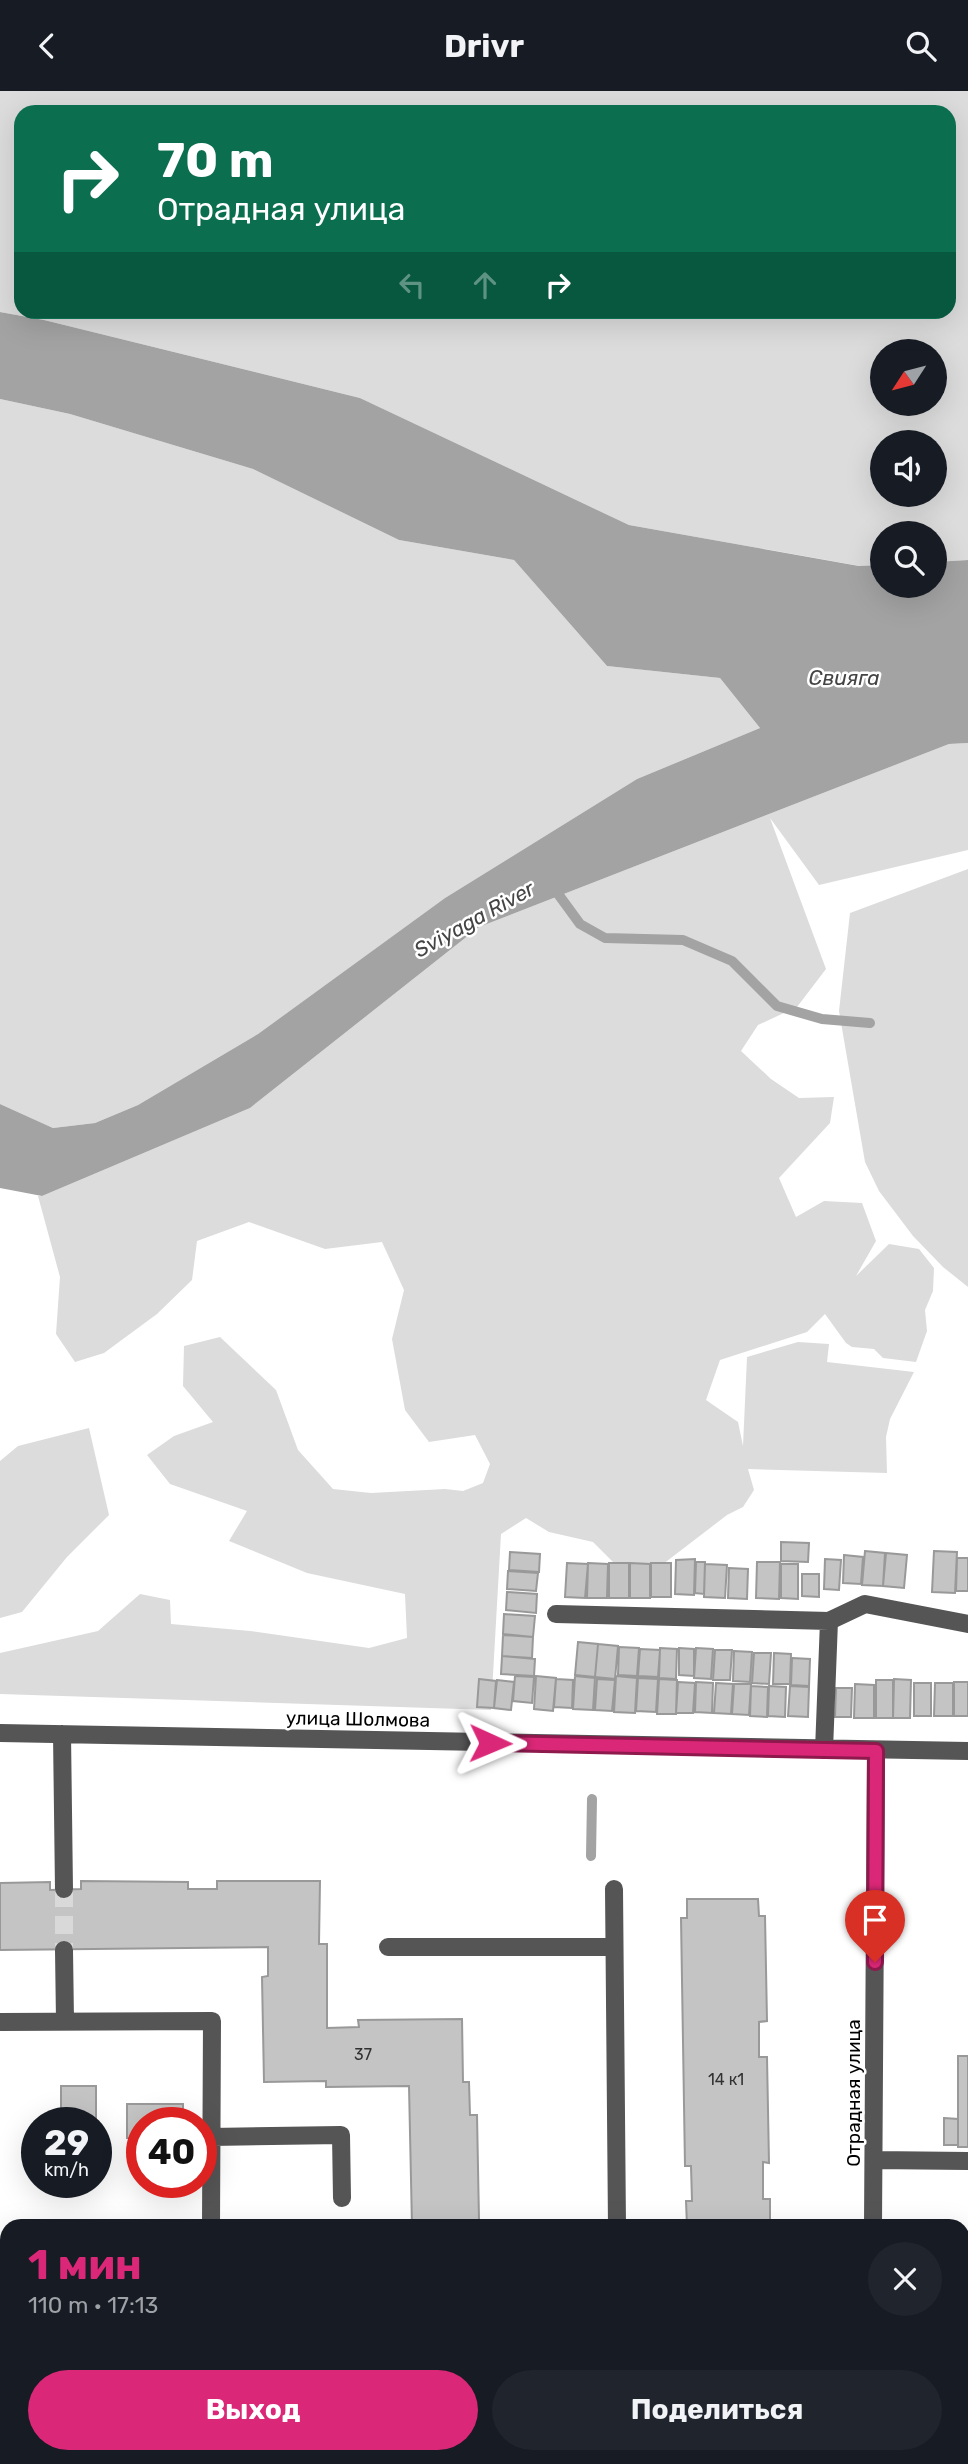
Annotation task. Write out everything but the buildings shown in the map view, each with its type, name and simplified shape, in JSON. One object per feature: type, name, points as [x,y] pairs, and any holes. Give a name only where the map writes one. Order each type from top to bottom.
[{"type":"street","points":[[556,1614],[829,1621],[865,1604],[968,1623]]},
{"type":"street","points":[[824,1750],[829,1621]]},
{"type":"street","name":"улица Шолмова","points":[[0,1733],[968,1751]]},
{"type":"street","points":[[62,1734],[64,1889]]},
{"type":"street","name":"Отрадная улица","points":[[873,2219],[876,1751]]},
{"type":"street","points":[[614,1889],[617,2219]]},
{"type":"street","points":[[388,1947],[614,1947]]},
{"type":"street","points":[[64,1949],[65,2021]]},
{"type":"street","points":[[0,2022],[212,2021],[211,2107]]},
{"type":"street","points":[[217,2137],[341,2135],[342,2198]]},
{"type":"street","points":[[874,2160],[968,2161]]},
{"type":"street","points":[[211,2198],[211,2219]]},
{"type":"shaded area","points":[[0,91],[968,91],[968,560],[947,561],[947,521],[870,521],[870,566],[860,566],[629,525],[360,398],[38,319],[956,319],[956,105],[14,105],[14,315],[0,312]]},
{"type":"shaded area","points":[[0,399],[70,414],[253,469],[399,540],[514,560],[607,666],[720,678],[760,728],[637,779],[445,898],[258,1034],[138,1105],[95,1123],[53,1128],[0,1104]]},
{"type":"shaded area","points":[[968,743],[968,850],[819,885],[770,818],[826,969],[797,1007],[758,1025],[741,1051],[771,1079],[799,1098],[834,1097],[830,1123],[779,1178],[796,1217],[824,1201],[862,1203],[876,1241],[856,1276],[889,1244],[919,1249],[934,1268],[933,1291],[925,1310],[927,1331],[916,1362],[883,1358],[874,1349],[852,1347],[846,1343],[825,1314],[807,1332],[720,1360],[706,1400],[738,1422],[743,1446],[747,1357],[798,1342],[829,1344],[827,1362],[914,1372],[890,1419],[886,1437],[887,1473],[748,1469],[754,1490],[743,1507],[727,1515],[654,1571],[620,1569],[593,1542],[549,1532],[526,1518],[501,1534],[491,1710],[0,1694],[0,1653],[98,1631],[140,1594],[170,1600],[171,1624],[250,1631],[369,1648],[407,1638],[405,1594],[307,1573],[229,1541],[247,1511],[170,1484],[147,1455],[174,1436],[213,1422],[183,1386],[184,1346],[220,1337],[276,1390],[298,1450],[333,1489],[371,1493],[445,1489],[463,1491],[483,1483],[490,1464],[475,1435],[429,1442],[405,1410],[392,1339],[404,1290],[382,1242],[325,1249],[249,1222],[197,1241],[192,1280],[157,1314],[104,1353],[75,1362],[56,1334],[60,1277],[38,1196],[250,1108],[479,927],[949,744]]},
{"type":"shaded area","points":[[968,869],[968,1287],[943,1267],[913,1236],[879,1191],[865,1162],[839,1011],[850,913]]},
{"type":"shaded area","points":[[89,1428],[109,1515],[67,1557],[22,1612],[0,1618],[0,1461],[18,1446]]},
{"type":"water","name":"Свияга","points":[[0,312],[14,315],[14,319],[44,320],[360,398],[629,525],[859,566],[870,566],[870,598],[947,598],[947,561],[968,560],[968,743],[949,744],[479,927],[250,1108],[42,1196],[0,1188],[0,1104],[53,1128],[95,1123],[138,1105],[258,1034],[445,898],[637,779],[760,728],[720,678],[607,666],[514,560],[399,540],[253,469],[70,414],[0,399]]},
{"type":"waterway","points":[[553,887],[580,924],[605,938],[683,940],[732,961],[777,1006],[822,1019],[870,1023]]},
{"type":"waterway","points":[[591,1856],[592,1799]]},
{"type":"tunnel","points":[[64,1889],[64,1950]]},
{"type":"route","points":[[490,1743],[876,1751],[875,1962]]},
{"type":"water label","name":"Sviyaga River","points":[[474,919]]}]
